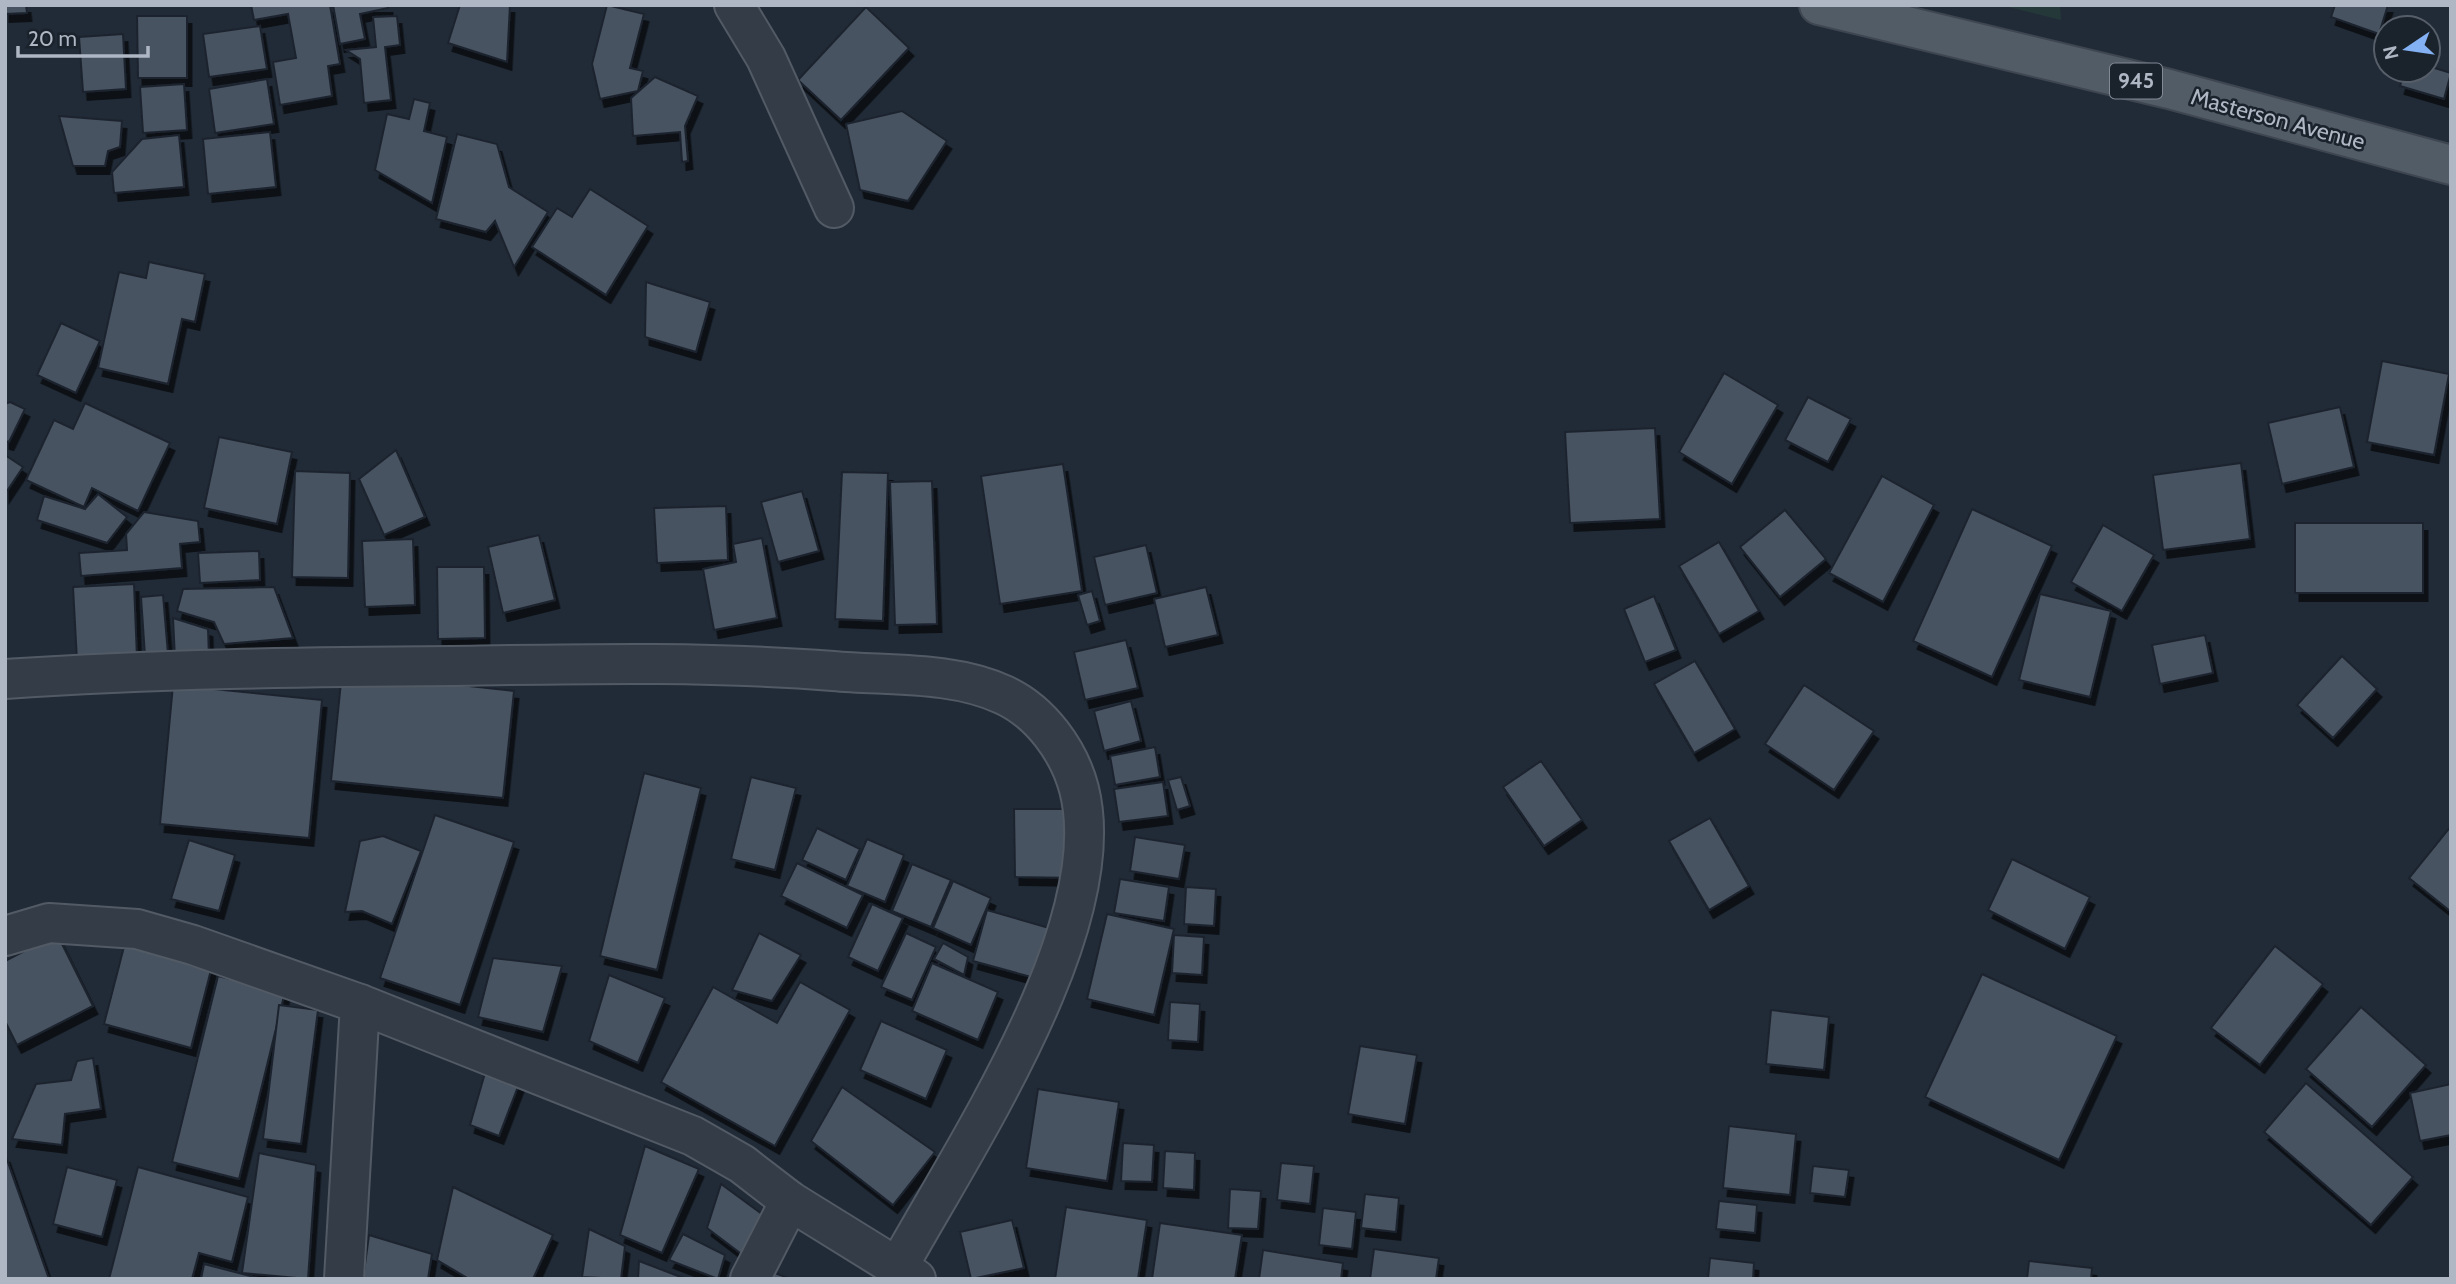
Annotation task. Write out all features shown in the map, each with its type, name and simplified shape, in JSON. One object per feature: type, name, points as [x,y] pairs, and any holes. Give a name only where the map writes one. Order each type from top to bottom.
[{"type":"main road","name":"Masterson Avenue","points":[[1819,5],[2169,89],[2451,165]]},
{"type":"street","points":[[734,5],[766,58],[834,208]]},
{"type":"street","points":[[5,679],[151,669],[731,663],[970,682],[1008,696],[1037,718],[1065,751],[1079,789],[1086,832],[1081,881],[1038,1016],[907,1273],[790,1201],[742,1164],[693,1136],[360,1004],[193,945],[137,929],[98,924],[49,923],[5,936]]},
{"type":"street","points":[[344,1279],[360,1004]]},
{"type":"street","points":[[750,1279],[790,1201]]},
{"type":"green space","points":[[2000,5],[2060,5],[2061,20]]},
{"type":"building","points":[[5,5],[26,5],[27,13],[5,14]]},
{"type":"building","points":[[251,5],[330,5],[340,64],[328,66],[332,96],[280,105],[273,62],[296,58],[288,14],[254,20]]},
{"type":"building","points":[[333,5],[388,5],[388,8],[360,14],[365,39],[340,44]]},
{"type":"building","points":[[460,5],[510,5],[507,62],[448,43]]},
{"type":"building","points":[[607,5],[644,14],[630,68],[643,71],[638,91],[600,99],[592,64]]},
{"type":"building","points":[[2335,5],[2388,5],[2385,14],[2372,14],[2372,32],[2331,17]]},
{"type":"building","points":[[866,7],[909,48],[841,120],[798,80]]},
{"type":"building","points":[[137,16],[187,16],[187,78],[138,78]]},
{"type":"building","points":[[397,16],[400,45],[385,47],[391,100],[364,103],[360,59],[346,50],[376,47],[373,17]]},
{"type":"building","points":[[260,26],[267,69],[209,77],[203,34]]},
{"type":"building","points":[[123,34],[126,89],[83,92],[79,37]]},
{"type":"building","points":[[2442,70],[2451,73],[2444,99],[2400,86],[2442,84]]},
{"type":"building","points":[[655,77],[698,96],[685,126],[688,161],[682,162],[680,132],[633,136],[631,98]]},
{"type":"building","points":[[267,79],[274,124],[215,133],[209,89]]},
{"type":"building","points":[[184,84],[187,130],[143,133],[140,87]]},
{"type":"building","points":[[414,99],[430,103],[424,131],[447,137],[432,203],[375,170],[387,114],[409,119]]},
{"type":"building","points":[[902,111],[947,141],[908,201],[860,190],[846,124]]},
{"type":"building","points":[[59,116],[122,121],[120,147],[108,151],[105,166],[73,166]]},
{"type":"building","points":[[270,132],[276,187],[208,194],[203,139]]},
{"type":"building","points":[[457,134],[497,144],[509,187],[548,212],[514,267],[495,221],[486,232],[436,219]]},
{"type":"building","points":[[179,135],[184,187],[114,193],[112,172],[142,139]]},
{"type":"building","points":[[590,189],[648,226],[606,295],[532,247],[557,208],[572,217]]},
{"type":"building","points":[[149,262],[205,274],[195,322],[182,319],[168,384],[98,368],[119,272],[146,278]]},
{"type":"building","points":[[646,282],[710,302],[696,352],[645,337]]},
{"type":"building","points":[[61,323],[100,341],[76,393],[37,375]]},
{"type":"building","points":[[2382,361],[2449,374],[2434,455],[2367,442]]},
{"type":"building","points":[[1724,373],[1778,405],[1732,484],[1679,452]]},
{"type":"building","points":[[1808,397],[1851,419],[1828,462],[1785,440]]},
{"type":"building","points":[[10,402],[25,409],[9,442],[5,441],[5,404]]},
{"type":"building","points":[[85,403],[170,443],[138,511],[92,488],[84,507],[26,480],[54,420],[73,429]]},
{"type":"building","points":[[2340,407],[2354,467],[2282,484],[2268,423]]},
{"type":"building","points":[[1655,428],[1660,519],[1570,523],[1565,432]]},
{"type":"building","points":[[219,437],[292,452],[277,524],[204,508]]},
{"type":"building","points":[[396,450],[425,517],[384,535],[359,479]]},
{"type":"building","points":[[5,455],[23,467],[5,494]]},
{"type":"building","points":[[2241,463],[2250,539],[2163,550],[2153,475]]},
{"type":"building","points":[[1063,464],[1082,591],[1000,604],[981,476]]},
{"type":"building","points":[[295,471],[350,473],[348,578],[292,577]]},
{"type":"building","points":[[842,472],[888,473],[883,621],[835,619]]},
{"type":"building","points":[[1882,476],[1934,505],[1883,602],[1829,573]]},
{"type":"building","points":[[932,481],[937,624],[895,625],[890,482]]},
{"type":"building","points":[[802,491],[819,551],[778,562],[761,502]]},
{"type":"building","points":[[98,494],[127,517],[107,543],[37,520],[44,496],[85,509]]},
{"type":"building","points":[[726,506],[728,560],[657,563],[654,508]]},
{"type":"building","points":[[1972,509],[2052,546],[1992,677],[1913,641]]},
{"type":"building","points":[[1785,510],[1826,559],[1780,597],[1740,547]]},
{"type":"building","points":[[144,512],[198,521],[200,542],[180,544],[182,568],[81,576],[79,553],[127,550],[126,534]]},
{"type":"building","points":[[2295,523],[2423,523],[2423,593],[2295,593]]},
{"type":"building","points":[[2103,525],[2154,555],[2122,611],[2071,582]]},
{"type":"building","points":[[539,535],[555,600],[503,613],[488,547]]},
{"type":"building","points":[[762,538],[777,618],[714,630],[703,569],[736,562],[733,544]]},
{"type":"building","points":[[413,539],[415,605],[365,607],[362,541]]},
{"type":"building","points":[[1719,542],[1759,611],[1719,634],[1679,566]]},
{"type":"building","points":[[1146,545],[1157,593],[1105,605],[1094,557]]},
{"type":"building","points":[[259,551],[260,580],[200,583],[198,553]]},
{"type":"building","points":[[437,567],[484,567],[485,638],[438,639]]},
{"type":"building","points":[[134,584],[137,658],[77,661],[73,587]]},
{"type":"building","points":[[274,587],[293,638],[224,644],[214,622],[177,611],[183,589]]},
{"type":"building","points":[[1206,587],[1218,635],[1165,647],[1154,599]]},
{"type":"building","points":[[1092,591],[1100,621],[1087,625],[1078,595]]},
{"type":"building","points":[[2040,594],[2111,611],[2090,697],[2019,680]]},
{"type":"building","points":[[163,595],[168,654],[145,656],[141,597]]},
{"type":"building","points":[[1654,596],[1676,650],[1645,662],[1624,609]]},
{"type":"building","points":[[173,618],[208,629],[209,657],[175,659]]},
{"type":"building","points":[[2205,635],[2213,673],[2160,684],[2152,645]]},
{"type":"building","points":[[1126,640],[1138,688],[1085,700],[1074,652]]},
{"type":"building","points":[[2342,656],[2377,689],[2333,738],[2297,705]]},
{"type":"building","points":[[1695,661],[1735,729],[1694,753],[1654,684]]},
{"type":"building","points":[[342,672],[514,691],[503,798],[331,781]]},
{"type":"building","points":[[173,685],[322,700],[309,838],[160,824]]},
{"type":"building","points":[[1804,685],[1874,731],[1834,790],[1765,744]]},
{"type":"building","points":[[1131,701],[1141,741],[1104,751],[1094,711]]},
{"type":"building","points":[[1155,747],[1160,777],[1115,785],[1110,756]]},
{"type":"building","points":[[1541,761],[1582,820],[1544,846],[1503,787]]},
{"type":"building","points":[[644,773],[701,788],[657,970],[600,956]]},
{"type":"building","points":[[751,777],[796,788],[775,870],[731,859]]},
{"type":"building","points":[[1181,777],[1190,806],[1177,810],[1168,780]]},
{"type":"building","points":[[1163,782],[1168,816],[1119,822],[1114,789]]},
{"type":"building","points":[[1014,809],[1075,809],[1075,878],[1015,877]]},
{"type":"building","points":[[435,815],[514,842],[460,1005],[380,978]]},
{"type":"building","points":[[1710,818],[1749,886],[1709,910],[1669,841]]},
{"type":"building","points":[[2451,826],[2451,910],[2450,911],[2409,878]]},
{"type":"building","points":[[817,828],[860,849],[846,880],[802,860]]},
{"type":"building","points":[[383,836],[421,851],[392,924],[362,911],[345,912],[360,841]]},
{"type":"building","points":[[1135,837],[1185,845],[1179,879],[1130,871]]},
{"type":"building","points":[[867,839],[904,855],[885,902],[847,886]]},
{"type":"building","points":[[189,840],[235,855],[219,911],[171,899]]},
{"type":"building","points":[[2012,859],[2090,897],[2065,949],[1988,910]]},
{"type":"building","points":[[797,863],[863,895],[847,928],[781,896]]},
{"type":"building","points":[[912,864],[951,880],[931,927],[892,911]]},
{"type":"building","points":[[1120,879],[1169,887],[1164,921],[1114,913]]},
{"type":"building","points":[[953,881],[991,898],[971,945],[933,928]]},
{"type":"building","points":[[1186,887],[1216,889],[1214,926],[1184,924]]},
{"type":"building","points":[[872,904],[903,918],[878,971],[848,957]]},
{"type":"building","points":[[987,910],[1056,930],[1042,980],[973,961]]},
{"type":"building","points":[[1107,914],[1174,929],[1154,1015],[1087,999]]},
{"type":"building","points":[[759,933],[801,955],[772,1001],[732,990]]},
{"type":"building","points":[[906,933],[936,947],[912,1000],[881,987]]},
{"type":"building","points":[[57,934],[93,1006],[17,1045],[5,1021],[5,961]]},
{"type":"building","points":[[1174,935],[1204,937],[1202,975],[1172,973]]},
{"type":"building","points":[[126,939],[213,962],[191,1048],[104,1024]]},
{"type":"building","points":[[943,943],[968,957],[964,975],[934,959]]},
{"type":"building","points":[[2275,946],[2323,984],[2260,1065],[2211,1028]]},
{"type":"building","points":[[493,958],[562,966],[543,1032],[478,1017]]},
{"type":"building","points":[[932,963],[998,992],[978,1040],[912,1011]]},
{"type":"building","points":[[1982,974],[2117,1036],[2059,1160],[1925,1097]]},
{"type":"building","points":[[609,975],[665,998],[638,1063],[589,1041]]},
{"type":"building","points":[[218,976],[285,992],[239,1179],[172,1162]]},
{"type":"building","points":[[800,982],[850,1010],[775,1146],[661,1082],[713,987],[777,1023]]},
{"type":"building","points":[[1170,1002],[1200,1004],[1198,1042],[1168,1040]]},
{"type":"building","points":[[279,1005],[318,1010],[301,1144],[263,1139]]},
{"type":"building","points":[[2361,1007],[2426,1065],[2372,1127],[2306,1069]]},
{"type":"building","points":[[1771,1010],[1829,1017],[1824,1070],[1766,1064]]},
{"type":"building","points":[[881,1021],[947,1050],[926,1099],[860,1070]]},
{"type":"building","points":[[1360,1046],[1417,1055],[1405,1124],[1348,1114]]},
{"type":"building","points":[[93,1058],[101,1109],[65,1114],[62,1145],[12,1139],[36,1084],[71,1080],[77,1061]]},
{"type":"building","points":[[485,1073],[519,1084],[499,1136],[470,1125]]},
{"type":"building","points":[[2306,1083],[2413,1177],[2371,1225],[2264,1132]]},
{"type":"building","points":[[2451,1084],[2451,1135],[2420,1141],[2410,1093]]},
{"type":"building","points":[[842,1087],[935,1152],[893,1205],[811,1141]]},
{"type":"building","points":[[1038,1089],[1119,1102],[1107,1181],[1026,1168]]},
{"type":"building","points":[[1729,1126],[1796,1134],[1790,1195],[1723,1188]]},
{"type":"building","points":[[1123,1143],[1154,1145],[1152,1182],[1121,1181]]},
{"type":"building","points":[[645,1146],[699,1169],[662,1253],[620,1235]]},
{"type":"building","points":[[1165,1151],[1195,1153],[1194,1190],[1163,1188]]},
{"type":"building","points":[[259,1153],[316,1165],[308,1279],[242,1273]]},
{"type":"building","points":[[5,1154],[49,1279],[5,1279]]},
{"type":"building","points":[[1281,1163],[1314,1166],[1310,1204],[1277,1200]]},
{"type":"building","points":[[1813,1166],[1849,1170],[1845,1197],[1810,1193]]},
{"type":"building","points":[[67,1167],[117,1180],[102,1237],[53,1224]]},
{"type":"building","points":[[138,1167],[248,1197],[232,1262],[199,1253],[192,1279],[109,1279]]},
{"type":"building","points":[[721,1184],[766,1217],[744,1256],[707,1228]]},
{"type":"building","points":[[453,1187],[553,1235],[533,1279],[469,1279],[437,1260]]},
{"type":"building","points":[[1230,1189],[1261,1191],[1258,1229],[1228,1228]]},
{"type":"building","points":[[1365,1194],[1399,1198],[1396,1232],[1361,1228]]},
{"type":"building","points":[[1719,1201],[1757,1205],[1755,1233],[1716,1229]]},
{"type":"building","points":[[1066,1207],[1147,1220],[1138,1279],[1055,1279]]},
{"type":"building","points":[[1323,1208],[1356,1212],[1352,1249],[1319,1245]]},
{"type":"building","points":[[1012,1220],[1024,1268],[971,1279],[960,1232]]},
{"type":"building","points":[[1160,1223],[1242,1235],[1235,1279],[1152,1279]]},
{"type":"building","points":[[589,1229],[625,1246],[621,1279],[582,1277]]},
{"type":"building","points":[[683,1234],[725,1255],[718,1279],[669,1260]]},
{"type":"building","points":[[369,1235],[432,1254],[428,1279],[363,1279]]},
{"type":"building","points":[[1374,1249],[1439,1258],[1436,1279],[1370,1279]]},
{"type":"building","points":[[1263,1250],[1343,1263],[1341,1279],[1259,1279]]},
{"type":"building","points":[[1710,1258],[1754,1263],[1753,1279],[1708,1279]]},
{"type":"building","points":[[639,1261],[686,1279],[638,1279]]},
{"type":"building","points":[[2029,1261],[2092,1268],[2091,1279],[2027,1279]]},
{"type":"building","points":[[204,1264],[262,1279],[201,1279]]},
{"type":"building","points":[[772,1272],[791,1279],[769,1279]]}]
